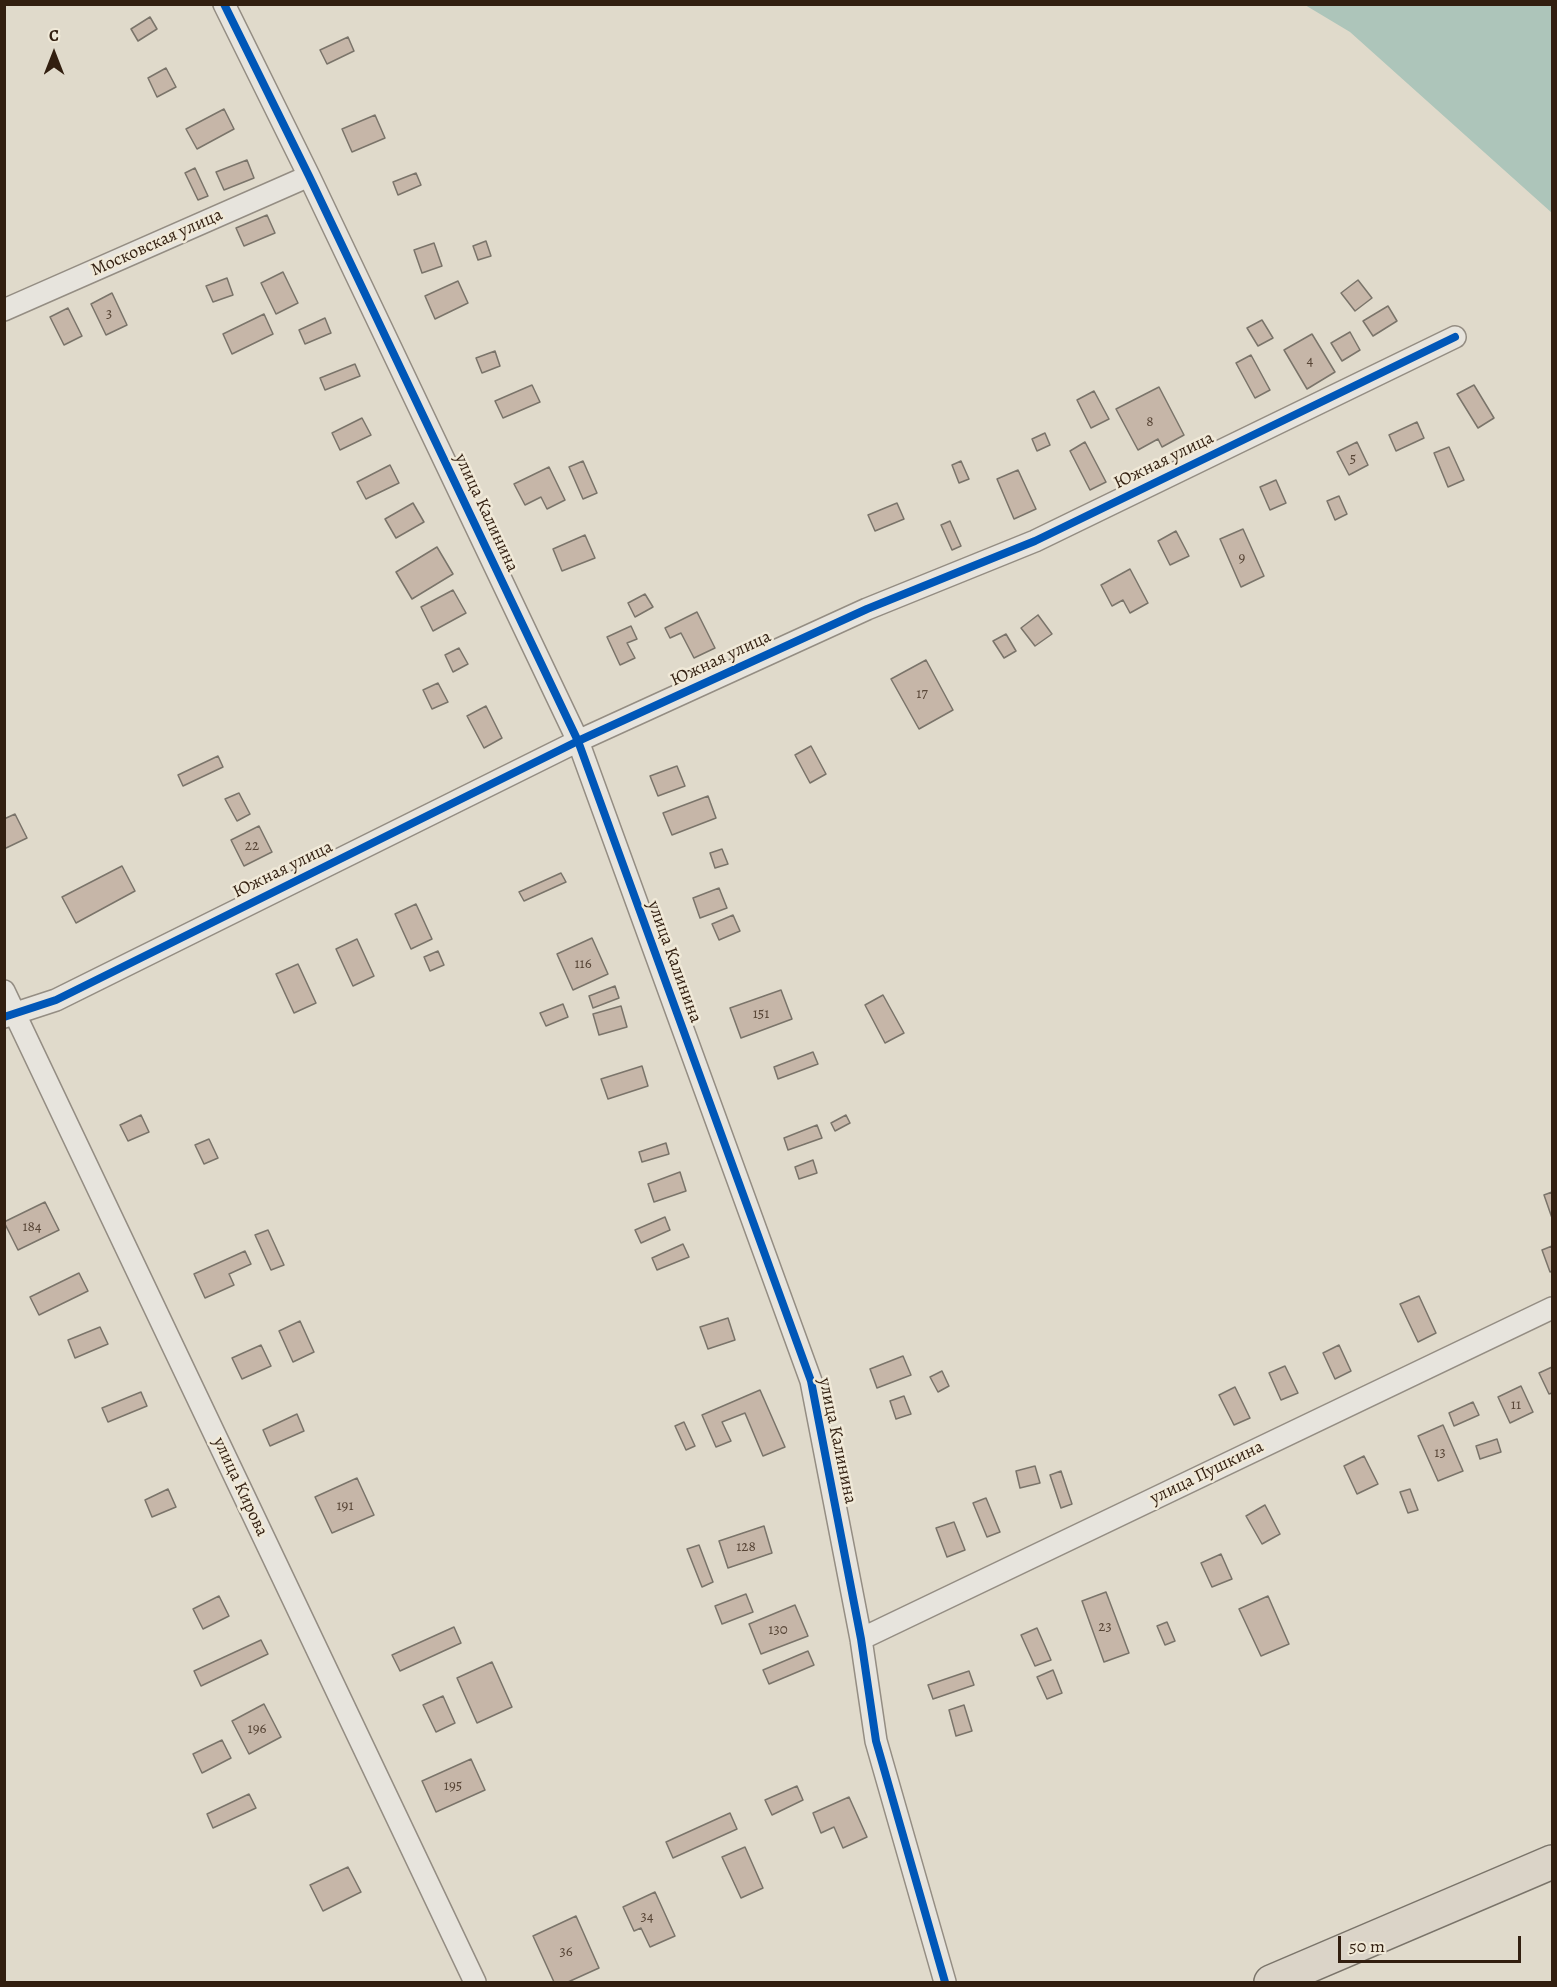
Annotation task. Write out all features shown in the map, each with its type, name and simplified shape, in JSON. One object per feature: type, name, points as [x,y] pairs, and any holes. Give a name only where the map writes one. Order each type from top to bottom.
[{"type":"main road","points":[[1272,1983],[1552,1862]]},
{"type":"street","name":"улица Калинина","points":[[224,4],[309,176],[578,741],[811,1381],[861,1639],[876,1741],[945,1983]]},
{"type":"street","name":"Московская улица","points":[[4,310],[309,176]]},
{"type":"street","name":"Южная улица","points":[[10,1016],[56,1000],[578,741],[867,609],[1035,541],[1455,337]]},
{"type":"street","name":"улица Кирова","points":[[4,991],[10,1016],[475,1983]]},
{"type":"street","name":"улица Пушкина","points":[[861,1639],[1552,1308]]},
{"type":"shaded area","points":[[1305,5],[1552,5],[1552,213],[1350,32]]},
{"type":"building","points":[[150,17],[157,29],[138,41],[131,29]]},
{"type":"building","points":[[348,37],[354,51],[327,64],[320,50]]},
{"type":"building","points":[[166,68],[176,87],[157,97],[148,78]]},
{"type":"building","points":[[224,109],[234,129],[197,149],[186,129]]},
{"type":"building","points":[[375,115],[385,138],[352,152],[342,129]]},
{"type":"building","points":[[247,160],[254,178],[224,190],[216,172]]},
{"type":"building","points":[[195,168],[208,196],[198,200],[185,173]]},
{"type":"building","points":[[416,173],[421,185],[398,195],[393,182]]},
{"type":"building","points":[[267,215],[275,233],[244,246],[236,228]]},
{"type":"building","points":[[486,241],[491,256],[478,260],[473,246]]},
{"type":"building","points":[[434,243],[442,266],[422,273],[414,250]]},
{"type":"building","points":[[283,272],[298,303],[276,314],[261,283]]},
{"type":"building","points":[[227,278],[233,295],[213,302],[206,286]]},
{"type":"building","points":[[1358,280],[1372,298],[1355,311],[1341,293]]},
{"type":"building","points":[[458,281],[468,303],[435,319],[425,296]]},
{"type":"building","points":[[112,293],[127,325],[106,335],[91,304]]},
{"type":"building","points":[[1388,306],[1397,321],[1373,336],[1363,321]]},
{"type":"building","points":[[68,308],[82,336],[64,345],[50,317]]},
{"type":"building","points":[[264,314],[273,334],[232,354],[223,334]]},
{"type":"building","points":[[325,318],[331,333],[305,344],[299,330]]},
{"type":"building","points":[[1262,320],[1273,338],[1258,346],[1247,328]]},
{"type":"building","points":[[1350,332],[1360,350],[1342,361],[1331,343]]},
{"type":"building","points":[[1312,334],[1335,372],[1307,389],[1284,350]]},
{"type":"building","points":[[495,351],[500,366],[482,373],[476,358]]},
{"type":"building","points":[[1251,355],[1270,390],[1255,398],[1236,363]]},
{"type":"building","points":[[355,364],[360,376],[325,390],[320,378]]},
{"type":"building","points":[[532,385],[540,402],[503,418],[495,401]]},
{"type":"building","points":[[1474,385],[1494,418],[1478,428],[1457,394]]},
{"type":"building","points":[[1159,387],[1184,435],[1162,447],[1158,439],[1138,450],[1116,409]]},
{"type":"building","points":[[1094,391],[1109,419],[1091,428],[1077,400]]},
{"type":"building","points":[[362,418],[371,435],[340,450],[332,433]]},
{"type":"building","points":[[1417,422],[1424,438],[1396,451],[1389,435]]},
{"type":"building","points":[[1045,433],[1050,445],[1037,451],[1032,439]]},
{"type":"building","points":[[1085,442],[1106,482],[1090,490],[1070,451]]},
{"type":"building","points":[[1357,442],[1368,465],[1349,475],[1337,452]]},
{"type":"building","points":[[1449,447],[1464,480],[1448,487],[1434,453]]},
{"type":"building","points":[[583,461],[597,493],[583,499],[569,467]]},
{"type":"building","points":[[961,461],[969,479],[959,483],[952,465]]},
{"type":"building","points":[[390,465],[399,483],[366,499],[357,482]]},
{"type":"building","points":[[549,467],[565,500],[547,509],[541,497],[525,505],[514,484]]},
{"type":"building","points":[[1018,470],[1036,509],[1014,519],[997,479]]},
{"type":"building","points":[[1276,480],[1286,503],[1270,510],[1260,487]]},
{"type":"building","points":[[1339,496],[1347,514],[1335,520],[1327,501]]},
{"type":"building","points":[[413,503],[424,522],[396,538],[385,519]]},
{"type":"building","points":[[897,503],[904,519],[875,531],[868,515]]},
{"type":"building","points":[[950,521],[961,546],[952,550],[941,525]]},
{"type":"building","points":[[1243,529],[1264,576],[1241,587],[1220,539]]},
{"type":"building","points":[[1176,531],[1189,556],[1170,565],[1158,541]]},
{"type":"building","points":[[585,535],[595,558],[562,571],[553,549]]},
{"type":"building","points":[[437,547],[453,574],[412,599],[396,572]]},
{"type":"building","points":[[1130,569],[1148,603],[1130,613],[1123,600],[1112,606],[1101,585]]},
{"type":"building","points":[[453,590],[466,613],[433,631],[421,607]]},
{"type":"building","points":[[645,594],[653,607],[635,617],[628,603]]},
{"type":"building","points":[[697,612],[715,648],[694,658],[681,633],[670,638],[665,628]]},
{"type":"building","points":[[1038,615],[1052,634],[1035,646],[1021,628]]},
{"type":"building","points":[[631,626],[637,639],[627,643],[635,658],[620,665],[607,637]]},
{"type":"building","points":[[1006,634],[1016,651],[1004,658],[993,641]]},
{"type":"building","points":[[459,648],[468,664],[453,672],[445,655]]},
{"type":"building","points":[[926,660],[953,710],[919,729],[891,679]]},
{"type":"building","points":[[438,683],[448,702],[432,709],[423,690]]},
{"type":"building","points":[[486,706],[502,738],[484,748],[467,716]]},
{"type":"building","points":[[811,746],[826,774],[810,783],[795,755]]},
{"type":"building","points":[[218,756],[223,767],[183,786],[178,775]]},
{"type":"building","points":[[677,766],[685,786],[658,796],[650,776]]},
{"type":"building","points":[[239,793],[250,814],[237,821],[225,799]]},
{"type":"building","points":[[708,796],[716,818],[672,835],[663,813]]},
{"type":"building","points":[[15,814],[27,838],[4,849],[4,819]]},
{"type":"building","points":[[259,826],[272,852],[244,866],[231,840]]},
{"type":"building","points":[[722,849],[728,864],[715,868],[710,853]]},
{"type":"building","points":[[122,866],[135,891],[76,923],[62,897]]},
{"type":"building","points":[[561,873],[566,882],[524,901],[519,892]]},
{"type":"building","points":[[719,888],[727,908],[700,918],[693,898]]},
{"type":"building","points":[[416,904],[432,939],[411,949],[395,914]]},
{"type":"building","points":[[733,915],[740,931],[719,940],[712,924]]},
{"type":"building","points":[[592,938],[608,974],[573,990],[557,954]]},
{"type":"building","points":[[357,939],[374,976],[353,986],[336,949]]},
{"type":"building","points":[[438,951],[444,965],[430,971],[424,957]]},
{"type":"building","points":[[298,964],[316,1003],[294,1013],[276,974]]},
{"type":"building","points":[[615,986],[619,998],[593,1008],[589,996]]},
{"type":"building","points":[[781,990],[792,1019],[741,1038],[730,1008]]},
{"type":"building","points":[[883,995],[904,1033],[885,1043],[865,1005]]},
{"type":"building","points":[[563,1004],[568,1017],[546,1026],[540,1013]]},
{"type":"building","points":[[621,1006],[627,1027],[599,1035],[593,1014]]},
{"type":"building","points":[[813,1052],[818,1064],[778,1079],[774,1067]]},
{"type":"building","points":[[642,1066],[648,1086],[608,1099],[601,1079]]},
{"type":"building","points":[[141,1115],[149,1132],[128,1141],[120,1125]]},
{"type":"building","points":[[846,1115],[850,1123],[835,1131],[831,1123]]},
{"type":"building","points":[[817,1125],[822,1138],[788,1150],[784,1138]]},
{"type":"building","points":[[209,1139],[218,1158],[204,1164],[195,1145]]},
{"type":"building","points":[[666,1143],[669,1154],[642,1162],[639,1152]]},
{"type":"building","points":[[813,1160],[817,1173],[799,1179],[795,1167]]},
{"type":"building","points":[[680,1172],[686,1191],[654,1202],[648,1184]]},
{"type":"building","points":[[1552,1192],[1552,1218],[1544,1195]]},
{"type":"building","points":[[45,1202],[59,1230],[18,1250],[4,1222]]},
{"type":"building","points":[[665,1217],[670,1230],[641,1243],[635,1230]]},
{"type":"building","points":[[268,1230],[284,1265],[271,1270],[255,1235]]},
{"type":"building","points":[[683,1244],[689,1257],[657,1270],[652,1258]]},
{"type":"building","points":[[1552,1246],[1552,1271],[1550,1272],[1542,1250]]},
{"type":"building","points":[[245,1251],[251,1264],[229,1274],[234,1285],[205,1298],[194,1274]]},
{"type":"building","points":[[79,1273],[88,1291],[39,1315],[30,1297]]},
{"type":"building","points":[[1419,1296],[1436,1333],[1418,1342],[1400,1304]]},
{"type":"building","points":[[728,1318],[735,1340],[708,1349],[700,1327]]},
{"type":"building","points":[[300,1321],[314,1352],[293,1362],[279,1331]]},
{"type":"building","points":[[100,1327],[108,1344],[75,1358],[68,1340]]},
{"type":"building","points":[[261,1345],[271,1366],[242,1379],[232,1358]]},
{"type":"building","points":[[1339,1345],[1351,1371],[1335,1379],[1323,1353]]},
{"type":"building","points":[[903,1356],[911,1375],[877,1388],[870,1369]]},
{"type":"building","points":[[1285,1366],[1298,1393],[1281,1400],[1269,1373]]},
{"type":"building","points":[[1552,1367],[1552,1393],[1549,1394],[1539,1373]]},
{"type":"building","points":[[942,1371],[949,1386],[938,1392],[930,1377]]},
{"type":"building","points":[[1521,1386],[1533,1412],[1510,1423],[1498,1397]]},
{"type":"building","points":[[1235,1387],[1250,1418],[1234,1425],[1219,1395]]},
{"type":"building","points":[[760,1390],[785,1447],[763,1456],[745,1413],[722,1422],[731,1441],[716,1447],[702,1415]]},
{"type":"building","points":[[141,1392],[147,1406],[108,1422],[102,1408]]},
{"type":"building","points":[[904,1396],[911,1414],[896,1419],[890,1401]]},
{"type":"building","points":[[1473,1402],[1479,1415],[1454,1426],[1449,1413]]},
{"type":"building","points":[[297,1414],[304,1431],[270,1446],[263,1430]]},
{"type":"building","points":[[684,1422],[695,1446],[686,1450],[675,1426]]},
{"type":"building","points":[[1443,1425],[1463,1471],[1438,1481],[1418,1436]]},
{"type":"building","points":[[1497,1439],[1501,1452],[1480,1459],[1476,1446]]},
{"type":"building","points":[[1364,1456],[1378,1484],[1357,1494],[1344,1466]]},
{"type":"building","points":[[1035,1466],[1040,1483],[1020,1488],[1016,1471]]},
{"type":"building","points":[[1061,1471],[1072,1504],[1061,1508],[1050,1475]]},
{"type":"building","points":[[357,1478],[374,1515],[332,1533],[315,1497]]},
{"type":"building","points":[[168,1489],[176,1507],[152,1517],[145,1500]]},
{"type":"building","points":[[1410,1489],[1418,1510],[1408,1513],[1400,1492]]},
{"type":"building","points":[[986,1498],[1000,1532],[987,1537],[973,1503]]},
{"type":"building","points":[[1265,1505],[1280,1534],[1262,1544],[1246,1516]]},
{"type":"building","points":[[954,1522],[965,1550],[947,1557],[936,1528]]},
{"type":"building","points":[[764,1526],[772,1553],[728,1568],[719,1541]]},
{"type":"building","points":[[699,1545],[713,1582],[702,1587],[687,1549]]},
{"type":"building","points":[[1221,1554],[1232,1579],[1212,1587],[1201,1563]]},
{"type":"building","points":[[1106,1592],[1129,1653],[1104,1662],[1082,1601]]},
{"type":"building","points":[[746,1594],[753,1612],[722,1624],[715,1606]]},
{"type":"building","points":[[219,1596],[229,1616],[203,1629],[193,1609]]},
{"type":"building","points":[[1268,1596],[1289,1644],[1261,1656],[1239,1609]]},
{"type":"building","points":[[795,1605],[808,1636],[761,1654],[749,1624]]},
{"type":"building","points":[[1167,1622],[1175,1641],[1165,1645],[1157,1626]]},
{"type":"building","points":[[454,1627],[461,1643],[400,1671],[392,1655]]},
{"type":"building","points":[[1037,1628],[1051,1660],[1035,1666],[1021,1635]]},
{"type":"building","points":[[261,1640],[268,1654],[201,1686],[194,1671]]},
{"type":"building","points":[[808,1651],[814,1665],[769,1684],[763,1670]]},
{"type":"building","points":[[492,1662],[512,1707],[477,1723],[457,1678]]},
{"type":"building","points":[[1053,1670],[1062,1693],[1047,1699],[1037,1677]]},
{"type":"building","points":[[969,1671],[974,1685],[933,1699],[928,1685]]},
{"type":"building","points":[[443,1696],[455,1723],[436,1732],[423,1705]]},
{"type":"building","points":[[264,1704],[281,1737],[249,1754],[232,1721]]},
{"type":"building","points":[[964,1705],[972,1731],[956,1736],[949,1710]]},
{"type":"building","points":[[222,1740],[231,1758],[202,1773],[193,1754]]},
{"type":"building","points":[[471,1759],[485,1790],[436,1812],[422,1781]]},
{"type":"building","points":[[797,1786],[803,1800],[772,1815],[765,1800]]},
{"type":"building","points":[[249,1794],[256,1808],[213,1828],[207,1814]]},
{"type":"building","points":[[849,1797],[867,1837],[843,1848],[834,1827],[821,1833],[813,1813]]},
{"type":"building","points":[[730,1813],[737,1829],[673,1858],[666,1842]]},
{"type":"building","points":[[745,1847],[763,1888],[741,1898],[722,1857]]},
{"type":"building","points":[[348,1867],[361,1892],[323,1911],[310,1885]]},
{"type":"building","points":[[655,1892],[675,1936],[650,1947],[641,1928],[634,1931],[623,1907]]},
{"type":"building","points":[[576,1916],[599,1968],[568,1982],[554,1982],[533,1936]]},
{"type":"cycle path","points":[[224,4],[309,176],[578,741],[811,1381],[861,1639],[876,1741],[945,1982]]},
{"type":"cycle path","points":[[4,1017],[56,1000],[578,741],[867,609],[1035,541],[1455,337]]}]
